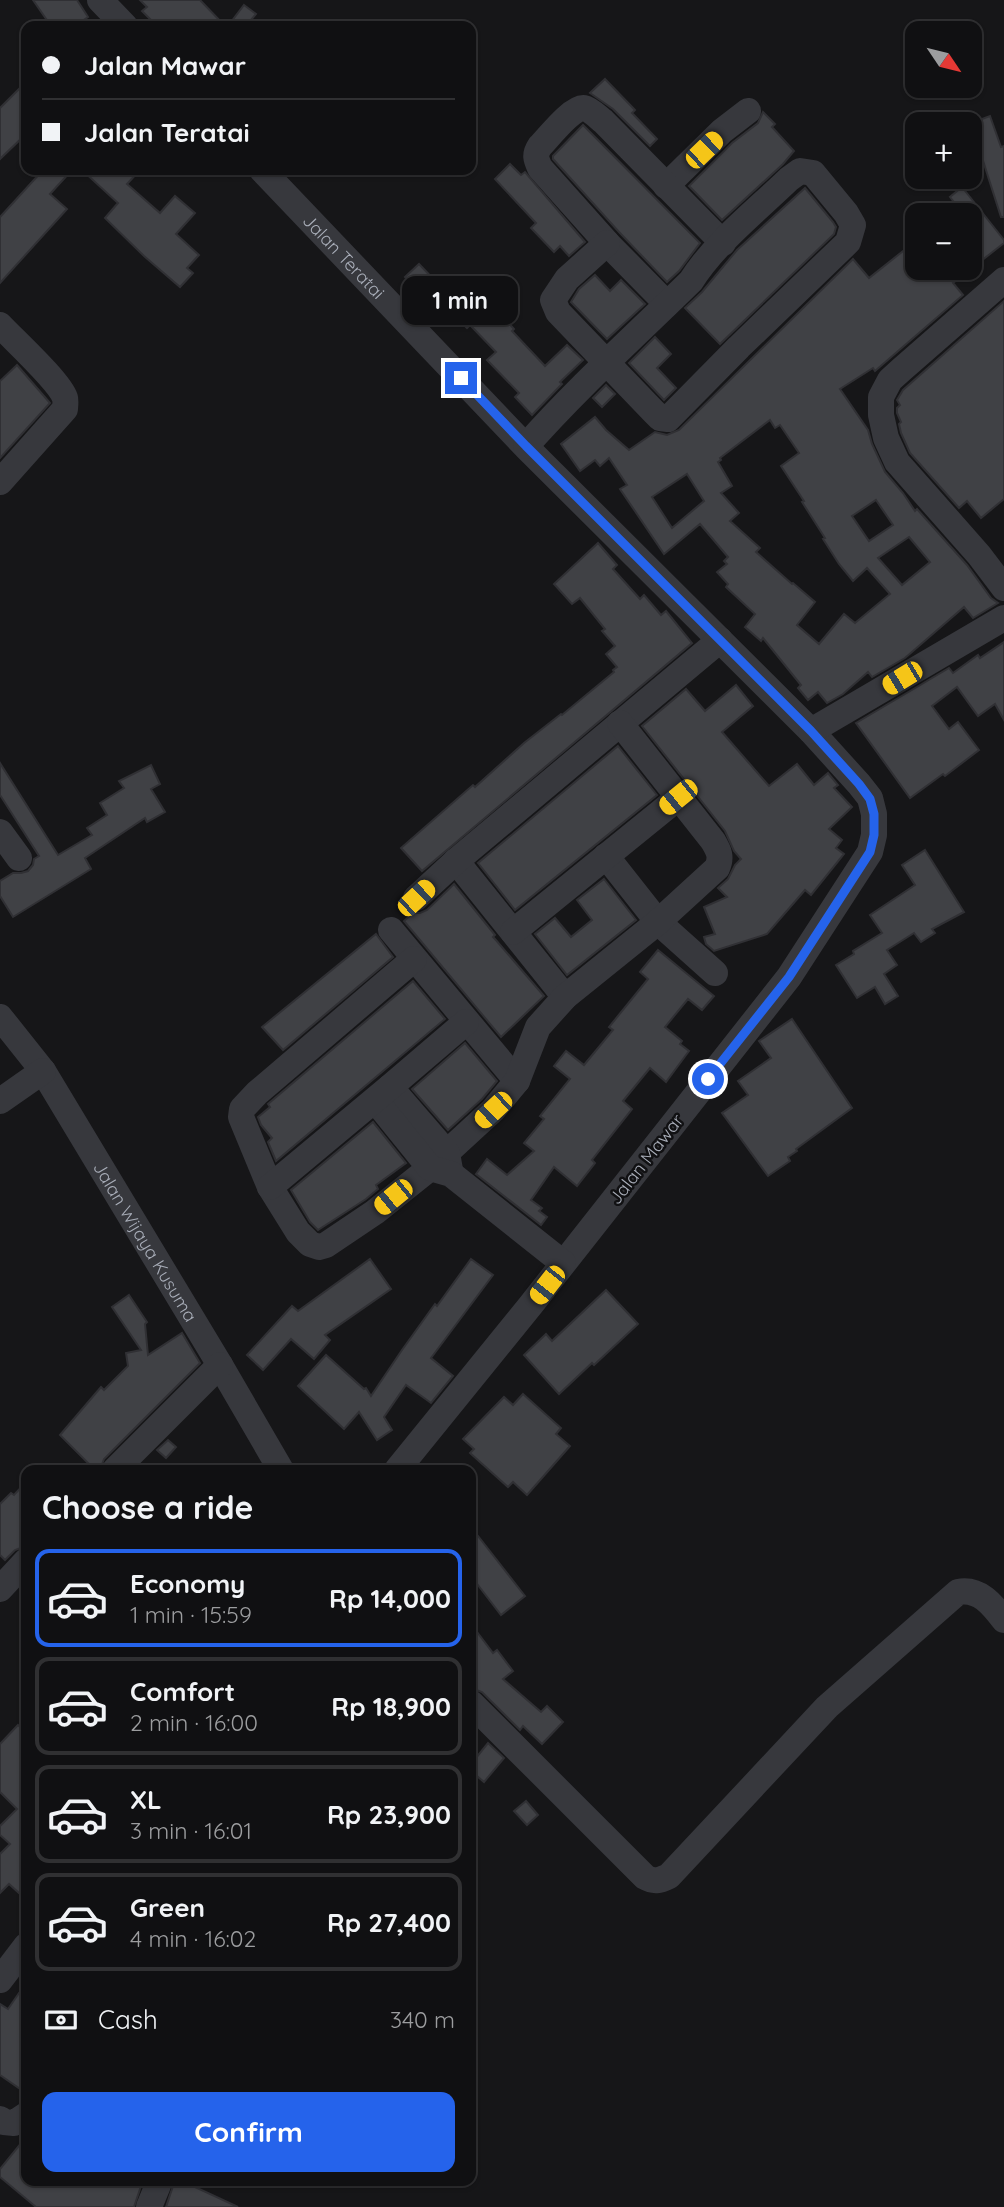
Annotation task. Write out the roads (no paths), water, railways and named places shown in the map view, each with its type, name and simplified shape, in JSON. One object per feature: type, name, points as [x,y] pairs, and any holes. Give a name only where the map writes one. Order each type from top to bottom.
[{"type":"street","points":[[100,0],[120,21]]},
{"type":"street","points":[[663,300],[607,243],[540,168],[536,152],[571,114],[579,108],[585,108],[594,114],[723,243]]},
{"type":"street","points":[[666,186],[722,131],[748,111]]},
{"type":"street","points":[[521,441],[603,358],[663,300],[691,281],[700,267],[723,243],[800,171],[813,173],[853,225],[848,242],[668,419],[660,418],[653,411],[603,358],[558,312],[553,300],[567,279],[607,243]]},
{"type":"street","name":"Jalan Teratai","points":[[267,175],[521,441],[811,731]]},
{"type":"street","points":[[1004,280],[890,380],[881,397],[881,415],[886,438],[897,463],[979,555],[1004,588]]},
{"type":"street","points":[[0,325],[49,376],[65,397],[65,409],[0,482]]},
{"type":"street","points":[[811,731],[1004,618]]},
{"type":"street","points":[[416,898],[456,861],[720,640]]},
{"type":"street","points":[[414,959],[257,1093],[242,1109],[242,1117],[270,1187],[298,1232],[310,1244],[318,1247],[326,1245],[443,1165],[517,1081],[538,1027],[565,997],[658,922],[718,868],[721,861],[720,852],[713,841],[620,723]]},
{"type":"street","name":"Jalan Mawar","points":[[401,1465],[789,977],[870,852],[874,835],[874,814],[870,799],[811,731]]},
{"type":"street","points":[[513,932],[678,797]]},
{"type":"street","points":[[0,832],[19,858]]},
{"type":"street","points":[[606,856],[658,922],[715,973]]},
{"type":"street","points":[[456,861],[565,997]]},
{"type":"street","points":[[391,930],[517,1081]]},
{"type":"street","name":"Jalan Wijaya Kusuma","points":[[0,1017],[43,1072],[278,1465]]},
{"type":"street","points":[[270,1187],[466,1022]]},
{"type":"street","points":[[0,1101],[43,1072]]},
{"type":"street","points":[[382,1094],[443,1165],[564,1263]]},
{"type":"street","points":[[120,1465],[220,1365]]},
{"type":"street","points":[[0,1589],[21,1566]]},
{"type":"street","points":[[476,1708],[645,1877],[661,1881],[669,1876],[827,1707],[958,1592],[968,1590],[977,1593],[998,1612]]},
{"type":"street","points":[[1,1977],[21,1952]]},
{"type":"street","points":[[149,2207],[158,2186]]}]
